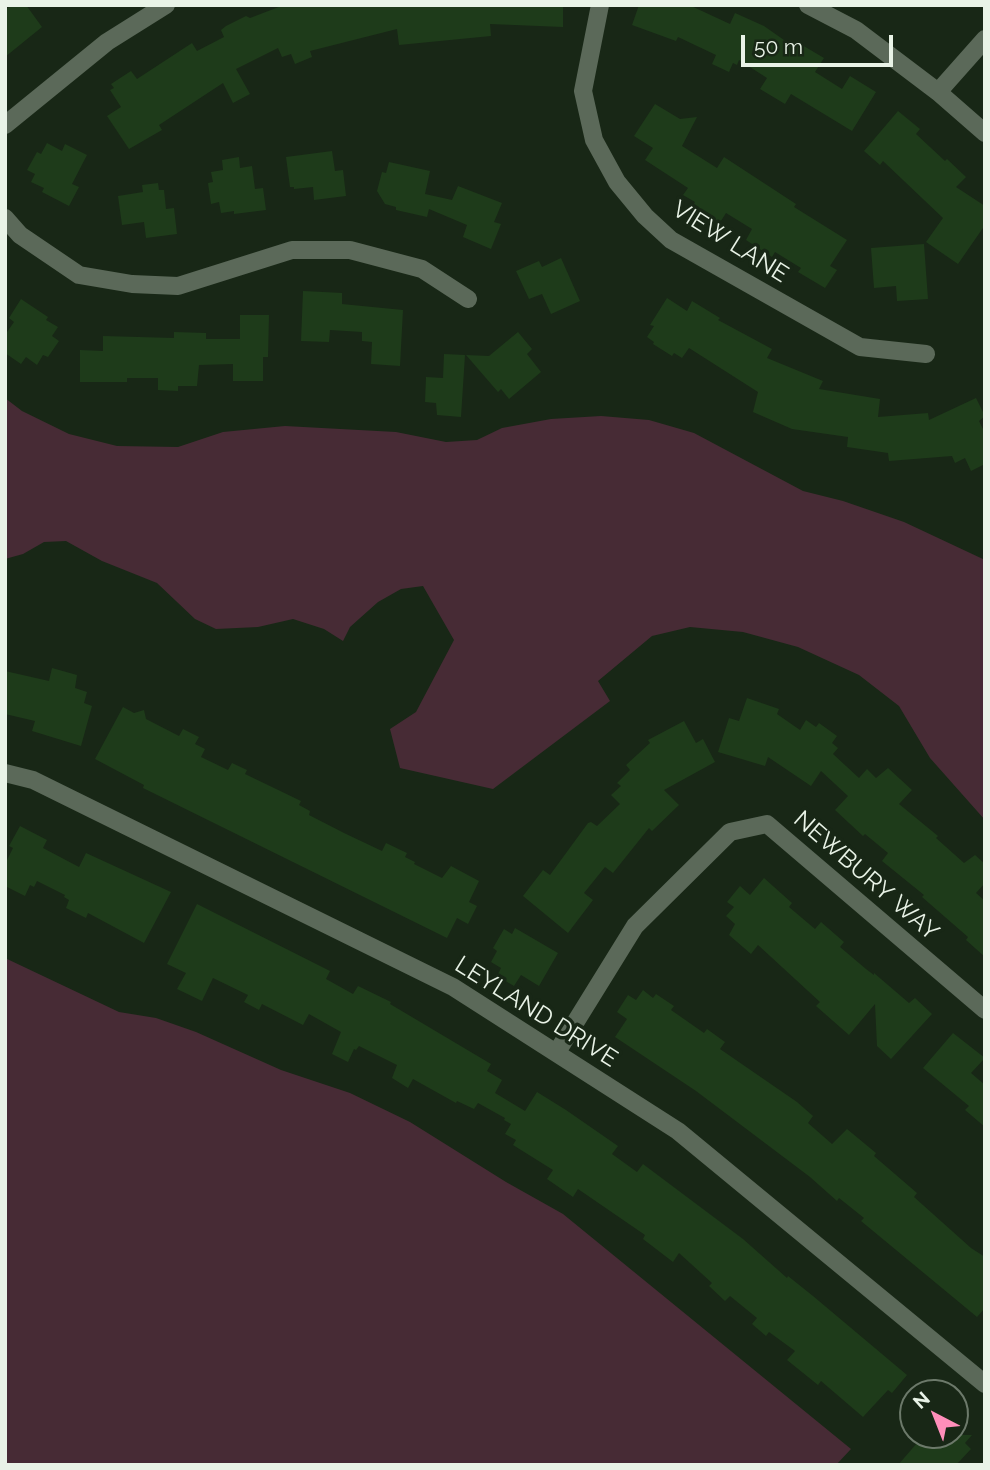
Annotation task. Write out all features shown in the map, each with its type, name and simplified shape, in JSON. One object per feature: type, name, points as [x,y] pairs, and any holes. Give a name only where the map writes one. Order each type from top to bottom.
[{"type":"street","points":[[5,125],[107,42],[166,5]]},
{"type":"street","name":"VIEW LANE","points":[[600,5],[583,91],[594,140],[617,182],[645,216],[671,240],[860,347],[926,354]]},
{"type":"street","points":[[808,5],[856,30],[938,92],[985,133]]},
{"type":"street","points":[[938,92],[985,39]]},
{"type":"street","points":[[5,218],[20,236],[79,275],[132,284],[178,286],[292,250],[350,250],[422,269],[468,299]]},
{"type":"street","name":"LEYLAND DRIVE","points":[[5,772],[33,780],[453,987],[678,1131],[985,1384]]},
{"type":"street","name":"NEWBURY WAY","points":[[557,1052],[635,926],[730,832],[767,824],[985,1010]]},
{"type":"shaded area","points":[[5,398],[22,411],[69,434],[117,446],[178,447],[223,432],[285,426],[396,432],[446,442],[477,440],[502,428],[551,419],[601,416],[649,420],[694,433],[803,491],[843,501],[904,522],[985,560],[985,820],[930,758],[899,706],[859,675],[798,647],[743,632],[690,627],[652,636],[598,681],[610,701],[493,789],[400,768],[390,729],[416,712],[454,640],[423,586],[401,589],[378,602],[350,627],[343,641],[324,629],[293,619],[258,627],[216,629],[195,619],[157,583],[102,561],[66,541],[44,542],[23,554],[5,559]]},
{"type":"shaded area","points":[[5,958],[119,1012],[156,1018],[196,1032],[281,1070],[350,1093],[410,1122],[563,1214],[851,1449],[836,1465],[5,1465]]},
{"type":"building","points":[[12,5],[26,5],[42,27],[5,57],[5,10]]},
{"type":"building","points":[[284,5],[563,5],[563,27],[490,24],[491,36],[399,45],[397,29],[310,51],[312,57],[295,64],[291,54],[282,57],[278,48],[236,69],[250,94],[233,103],[223,83],[159,125],[162,130],[129,149],[107,116],[121,107],[110,90],[114,88],[111,84],[131,71],[137,79],[192,43],[197,51],[224,37],[221,30],[226,26],[246,16],[250,18]]},
{"type":"building","points":[[639,5],[689,5],[730,24],[735,13],[764,26],[794,47],[797,42],[824,58],[815,72],[842,89],[850,76],[876,92],[852,131],[791,94],[785,104],[760,89],[767,78],[739,60],[737,65],[733,63],[729,72],[712,64],[716,55],[678,37],[676,41],[632,25]]},
{"type":"building","points":[[655,104],[680,119],[697,117],[682,146],[717,168],[724,157],[796,204],[794,207],[847,240],[830,266],[837,270],[825,288],[798,272],[801,268],[775,252],[772,257],[746,240],[752,229],[726,213],[719,224],[692,207],[695,202],[683,195],[688,188],[645,160],[653,148],[634,136]]},
{"type":"building","points":[[898,111],[920,129],[916,134],[966,177],[956,187],[985,206],[985,225],[958,264],[926,242],[943,218],[883,161],[880,165],[864,151]]},
{"type":"building","points":[[47,143],[62,151],[65,144],[87,155],[72,184],[79,187],[69,206],[42,192],[44,188],[31,182],[35,174],[27,170],[37,152],[41,154]]},
{"type":"building","points":[[332,151],[335,171],[343,170],[346,196],[314,200],[313,187],[290,187],[286,157]]},
{"type":"building","points":[[239,157],[240,168],[252,166],[255,189],[263,188],[266,210],[221,213],[219,202],[211,204],[208,183],[213,182],[211,172],[223,170],[222,160]]},
{"type":"building","points":[[389,162],[430,171],[425,194],[452,200],[458,186],[502,203],[494,222],[501,224],[491,249],[463,237],[467,225],[429,209],[427,217],[396,210],[396,207],[385,204],[377,191],[382,172],[386,173]]},
{"type":"building","points":[[158,183],[159,190],[164,190],[166,209],[174,208],[177,234],[146,238],[144,222],[122,225],[118,196],[143,192],[142,185]]},
{"type":"building","points":[[924,244],[928,299],[897,301],[896,286],[874,288],[871,248]]},
{"type":"building","points":[[561,258],[580,301],[551,314],[542,294],[529,299],[516,271],[539,261],[542,267]]},
{"type":"building","points":[[303,291],[342,293],[342,304],[403,310],[400,366],[371,364],[372,342],[362,341],[362,332],[330,330],[329,342],[301,341]]},
{"type":"building","points":[[667,298],[687,311],[692,301],[720,318],[718,320],[772,349],[767,358],[823,381],[819,389],[880,399],[878,417],[928,413],[929,420],[976,398],[985,416],[979,421],[985,433],[985,464],[971,471],[965,458],[955,463],[952,456],[889,461],[888,453],[847,447],[848,437],[792,429],[753,412],[758,392],[689,348],[682,358],[674,353],[672,356],[647,337],[654,326],[650,325]]},
{"type":"building","points":[[21,299],[58,327],[52,336],[59,341],[48,357],[43,355],[37,365],[26,357],[21,364],[5,353],[5,335],[14,322],[9,318]]},
{"type":"building","points":[[240,315],[269,315],[268,357],[263,357],[263,381],[233,381],[233,364],[199,365],[197,386],[178,386],[178,391],[158,390],[158,378],[127,378],[127,382],[80,382],[80,350],[103,351],[103,336],[174,338],[174,332],[206,333],[206,339],[240,339]]},
{"type":"building","points":[[518,332],[532,349],[527,354],[541,372],[509,399],[501,389],[498,392],[466,355],[489,356]]},
{"type":"building","points":[[444,354],[465,355],[461,417],[437,415],[436,403],[425,402],[426,377],[443,378]]},
{"type":"building","points":[[52,668],[77,675],[75,688],[87,692],[84,703],[92,706],[81,746],[32,731],[35,721],[5,714],[5,671],[49,681]]},
{"type":"building","points":[[747,698],[779,709],[777,714],[800,730],[806,720],[816,727],[819,723],[837,736],[832,743],[838,748],[833,754],[859,778],[867,769],[876,778],[888,768],[912,790],[899,804],[938,836],[936,838],[964,863],[975,855],[985,864],[985,883],[976,893],[985,901],[985,957],[966,940],[968,937],[922,897],[924,895],[882,861],[888,853],[865,834],[863,836],[835,810],[848,796],[821,771],[811,786],[768,757],[765,766],[718,752],[729,718],[739,721]]},
{"type":"building","points":[[123,707],[134,713],[144,710],[146,719],[179,736],[183,729],[199,737],[195,744],[205,749],[201,757],[228,770],[232,763],[247,770],[245,774],[301,801],[299,805],[310,811],[309,815],[344,833],[382,851],[386,843],[407,853],[405,857],[415,862],[414,864],[442,878],[451,866],[479,881],[469,902],[477,906],[468,924],[457,918],[447,938],[143,788],[144,785],[95,759]]},
{"type":"building","points":[[684,721],[696,743],[703,739],[715,762],[664,790],[679,805],[652,831],[649,828],[613,873],[605,867],[584,893],[593,900],[568,933],[523,896],[543,870],[550,875],[588,823],[597,826],[620,804],[611,795],[621,786],[617,783],[630,770],[626,765],[650,743],[648,740]]},
{"type":"building","points":[[20,826],[47,840],[43,848],[79,867],[86,853],[171,892],[144,943],[88,913],[86,918],[66,908],[69,900],[65,895],[37,881],[34,887],[30,885],[25,896],[5,886],[5,864],[13,848],[9,846]]},
{"type":"building","points":[[764,878],[792,903],[789,907],[815,929],[821,922],[844,942],[840,947],[866,969],[909,1003],[915,998],[932,1014],[891,1059],[877,1046],[875,1004],[849,1035],[816,1006],[820,1002],[758,945],[751,954],[729,935],[735,924],[726,916],[734,907],[727,902],[740,886],[750,895]]},
{"type":"building","points":[[197,904],[330,971],[326,979],[353,994],[358,986],[391,1002],[390,1004],[491,1064],[487,1071],[502,1080],[495,1093],[525,1111],[537,1092],[618,1146],[612,1154],[637,1172],[643,1164],[743,1239],[907,1375],[899,1379],[899,1385],[892,1393],[888,1390],[863,1417],[821,1381],[818,1385],[787,1360],[795,1351],[769,1332],[766,1336],[752,1324],[757,1318],[730,1296],[725,1301],[709,1286],[712,1283],[679,1253],[673,1262],[643,1239],[645,1235],[578,1189],[573,1197],[547,1179],[553,1170],[513,1145],[516,1140],[505,1134],[511,1124],[504,1120],[505,1118],[478,1103],[474,1109],[457,1101],[456,1103],[413,1079],[408,1088],[392,1078],[397,1065],[359,1046],[354,1049],[348,1062],[332,1054],[341,1032],[309,1014],[303,1025],[262,1004],[259,1010],[244,1002],[248,995],[213,978],[202,1001],[177,989],[186,973],[167,964]]},
{"type":"building","points":[[515,928],[558,953],[539,986],[521,975],[514,986],[497,976],[501,968],[491,962],[497,951],[493,948],[504,929],[512,934]]},
{"type":"building","points":[[643,990],[653,998],[656,994],[674,1006],[671,1010],[704,1033],[707,1029],[725,1042],[720,1049],[797,1102],[813,1116],[808,1123],[832,1144],[847,1129],[917,1193],[914,1197],[971,1248],[985,1257],[985,1308],[977,1317],[861,1221],[864,1218],[839,1198],[837,1201],[810,1177],[696,1091],[615,1037],[627,1019],[617,1012],[628,995],[636,1000]]},
{"type":"building","points":[[953,1033],[985,1058],[971,1073],[985,1085],[985,1127],[965,1110],[969,1106],[923,1068]]},
{"type":"building","points":[[912,1449],[971,1449],[956,1465],[898,1465]]}]
